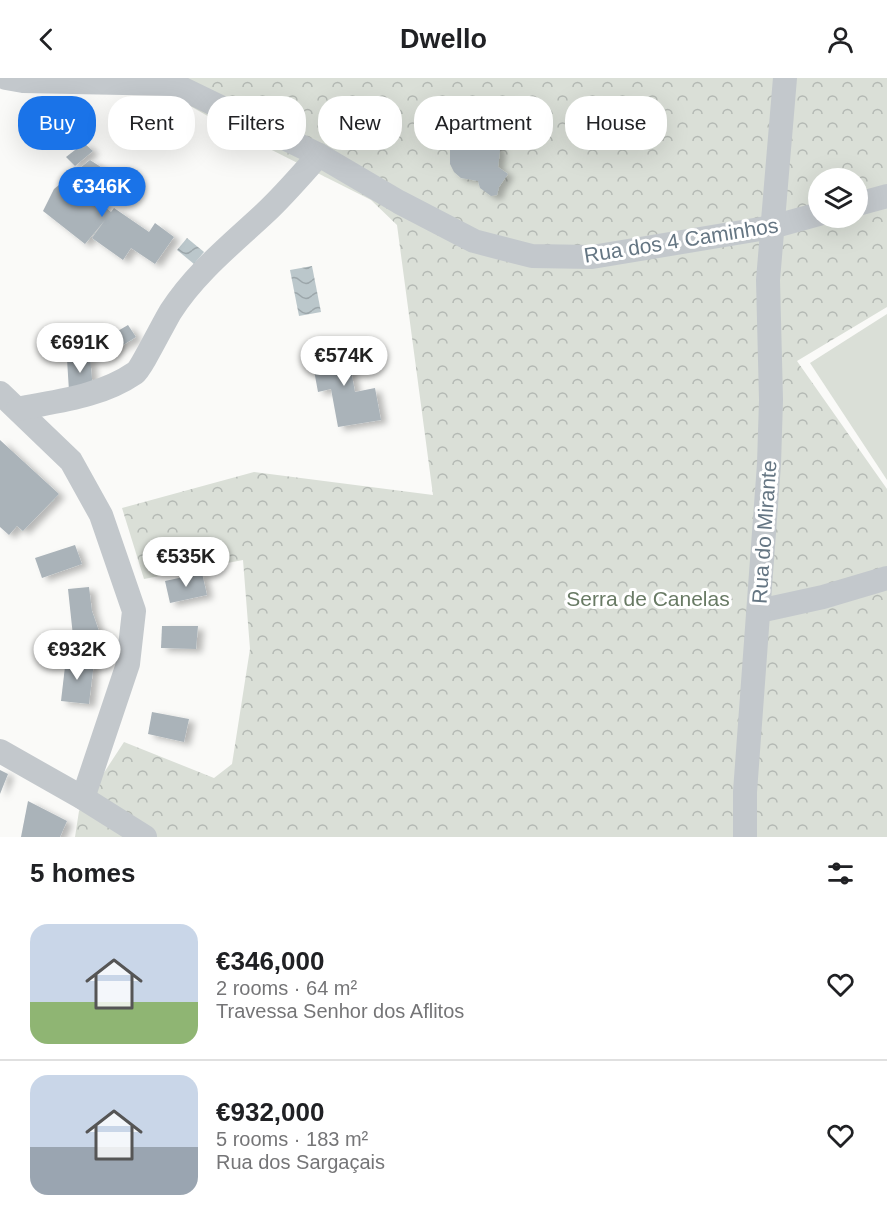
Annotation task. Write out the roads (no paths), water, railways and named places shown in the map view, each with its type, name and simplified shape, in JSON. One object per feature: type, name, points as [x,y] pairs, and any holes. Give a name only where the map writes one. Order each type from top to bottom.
[{"type":"street","name":"Rua dos 4 Caminhos","points":[[6,78],[23,81],[174,81],[319,155],[399,202],[474,241],[532,256],[592,257],[772,227],[808,217]]},
{"type":"street","name":"Rua do Mirante","points":[[745,837],[745,792],[769,464],[771,399],[768,280],[785,78]]},
{"type":"street","points":[[9,401],[80,397],[113,386],[138,372],[160,328],[182,295],[217,257],[268,210],[319,155]]},
{"type":"street","points":[[868,201],[887,196]]},
{"type":"street","points":[[9,401],[71,461],[101,515],[134,610],[128,664],[83,798]]},
{"type":"street","points":[[759,611],[823,597],[887,578]]},
{"type":"street","points":[[0,751],[83,798],[145,837]]},
{"type":"water","points":[[187,238],[204,252],[194,264],[177,250]]},
{"type":"water","points":[[312,266],[321,312],[299,316],[290,270]]},
{"type":"park label","name":"Serra de Canelas","points":[[648,598]]}]
